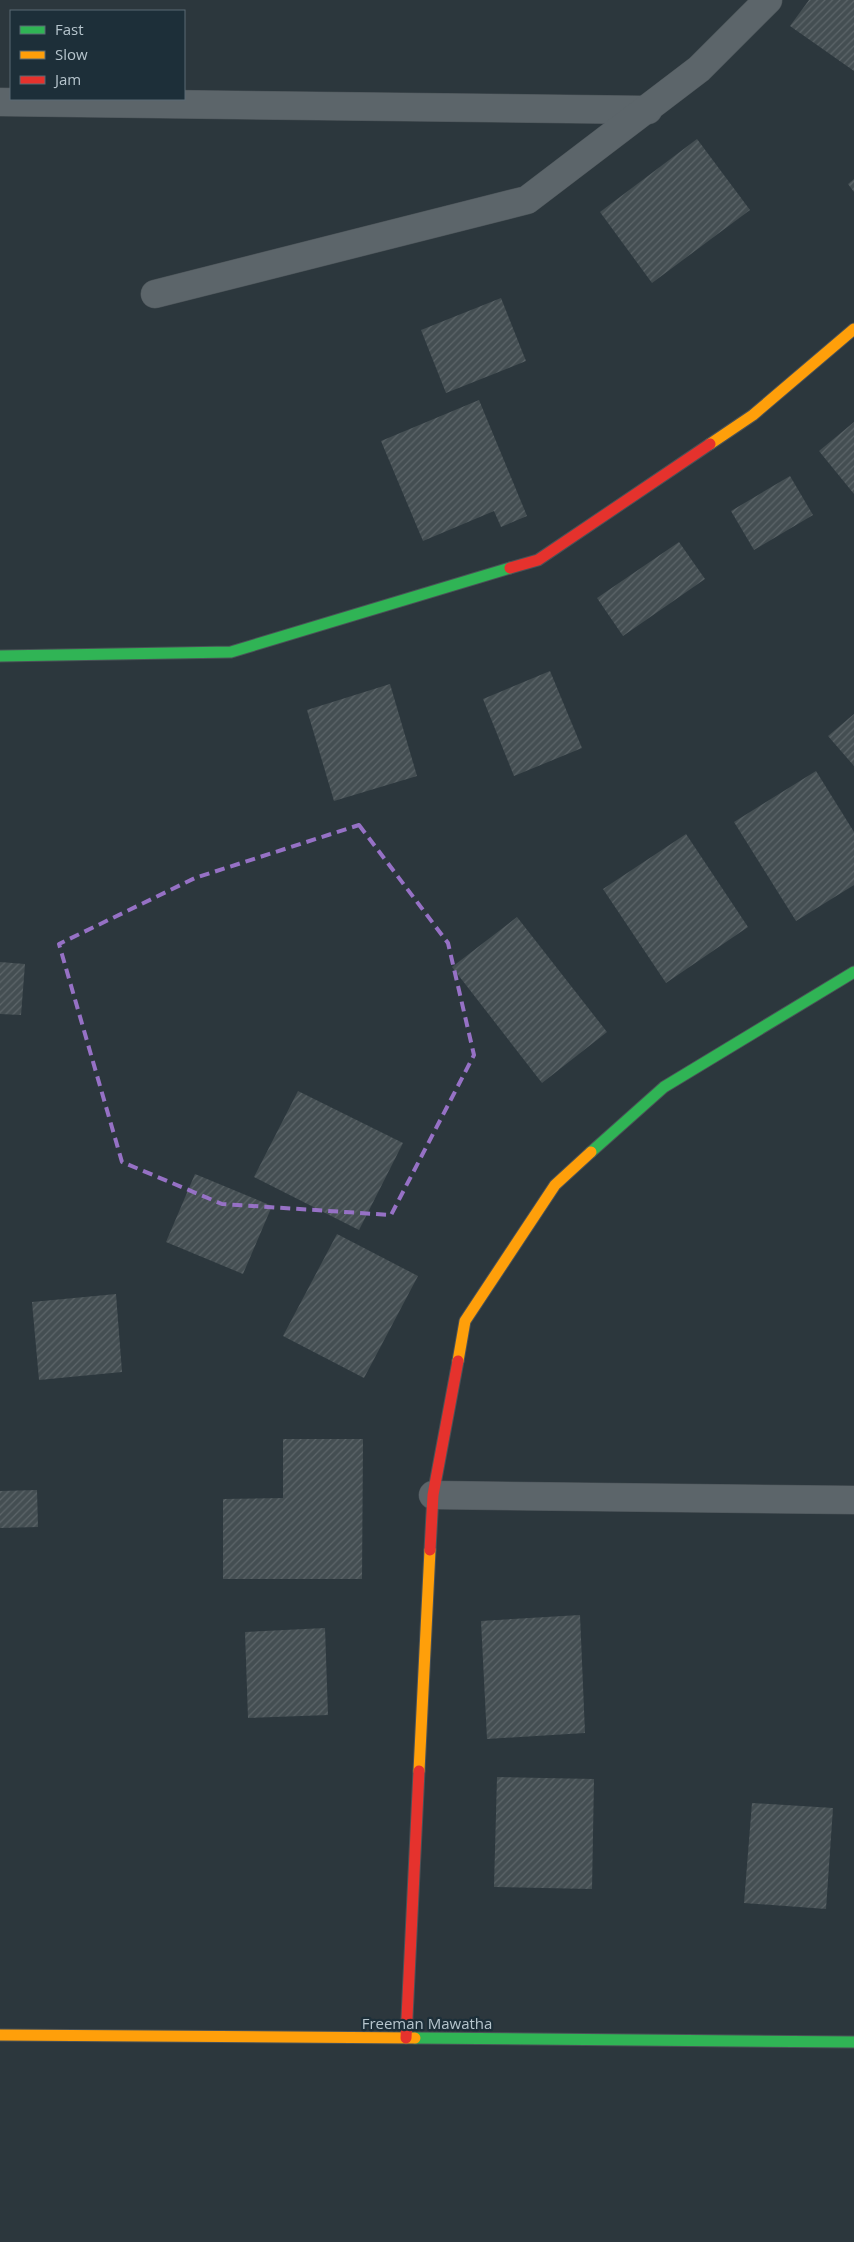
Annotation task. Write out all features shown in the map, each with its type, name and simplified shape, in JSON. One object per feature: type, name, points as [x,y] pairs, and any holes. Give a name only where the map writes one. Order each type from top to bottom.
[{"type":"street","points":[[155,294],[527,200],[648,110],[699,69],[768,0]]},
{"type":"street","points":[[0,102],[648,110]]},
{"type":"street","points":[[0,656],[232,652],[538,560],[752,415],[854,328]]},
{"type":"street","points":[[406,2038],[434,1495],[464,1321],[555,1185],[664,1087],[854,972]]},
{"type":"street","points":[[434,1495],[854,1500]]},
{"type":"street","name":"Freeman Mawatha","points":[[0,2036],[854,2042]]},
{"type":"highlighted area","points":[[359,825],[448,943],[474,1055],[391,1215],[222,1204],[122,1162],[59,944],[195,878]]},
{"type":"building","points":[[809,0],[854,0],[854,71],[790,26]]},
{"type":"building","points":[[697,139],[750,210],[652,283],[600,212]]},
{"type":"building","points":[[854,179],[854,192],[848,184]]},
{"type":"building","points":[[501,298],[526,361],[446,393],[421,330]]},
{"type":"building","points":[[479,400],[527,516],[501,527],[494,511],[423,541],[381,441]]},
{"type":"building","points":[[854,422],[854,494],[819,451]]},
{"type":"building","points":[[790,476],[813,515],[754,550],[731,511]]},
{"type":"building","points":[[679,542],[705,579],[623,636],[597,598]]},
{"type":"building","points":[[550,671],[582,748],[514,776],[483,699]]},
{"type":"building","points":[[390,684],[417,776],[334,801],[307,710]]},
{"type":"building","points":[[854,714],[854,766],[828,736]]},
{"type":"building","points":[[816,771],[854,832],[854,885],[796,921],[734,822]]},
{"type":"building","points":[[686,834],[748,927],[666,983],[603,889]]},
{"type":"building","points":[[517,917],[607,1032],[542,1083],[452,967]]},
{"type":"building","points":[[0,962],[25,964],[21,1015],[0,1014]]},
{"type":"building","points":[[298,1091],[403,1143],[359,1230],[254,1177]]},
{"type":"building","points":[[195,1174],[272,1206],[243,1274],[166,1242]]},
{"type":"building","points":[[337,1234],[418,1276],[364,1378],[283,1336]]},
{"type":"building","points":[[116,1294],[122,1372],[39,1380],[32,1302]]},
{"type":"building","points":[[283,1439],[363,1439],[362,1579],[223,1579],[223,1499],[283,1498]]},
{"type":"building","points":[[37,1490],[38,1527],[0,1528],[0,1491]]},
{"type":"building","points":[[580,1615],[585,1733],[487,1739],[481,1621]]},
{"type":"building","points":[[325,1628],[328,1715],[248,1718],[245,1632]]},
{"type":"building","points":[[497,1777],[594,1779],[592,1889],[494,1887]]},
{"type":"building","points":[[752,1803],[833,1808],[826,1909],[744,1903]]},
{"type":"traffic: fast","points":[[0,656],[231,652],[510,568]]},
{"type":"traffic: fast","points":[[591,1152],[664,1087],[854,972]]},
{"type":"traffic: fast","points":[[415,2038],[854,2042]]},
{"type":"traffic: slow","points":[[710,444],[753,415],[854,329]]},
{"type":"traffic: slow","points":[[458,1361],[465,1321],[555,1185],[591,1152]]},
{"type":"traffic: slow","points":[[419,1771],[430,1550]]},
{"type":"traffic: slow","points":[[0,2035],[415,2038]]},
{"type":"traffic: jam","points":[[510,568],[538,560],[710,444]]},
{"type":"traffic: jam","points":[[430,1550],[433,1495],[458,1361]]},
{"type":"traffic: jam","points":[[406,2038],[419,1771]]}]
